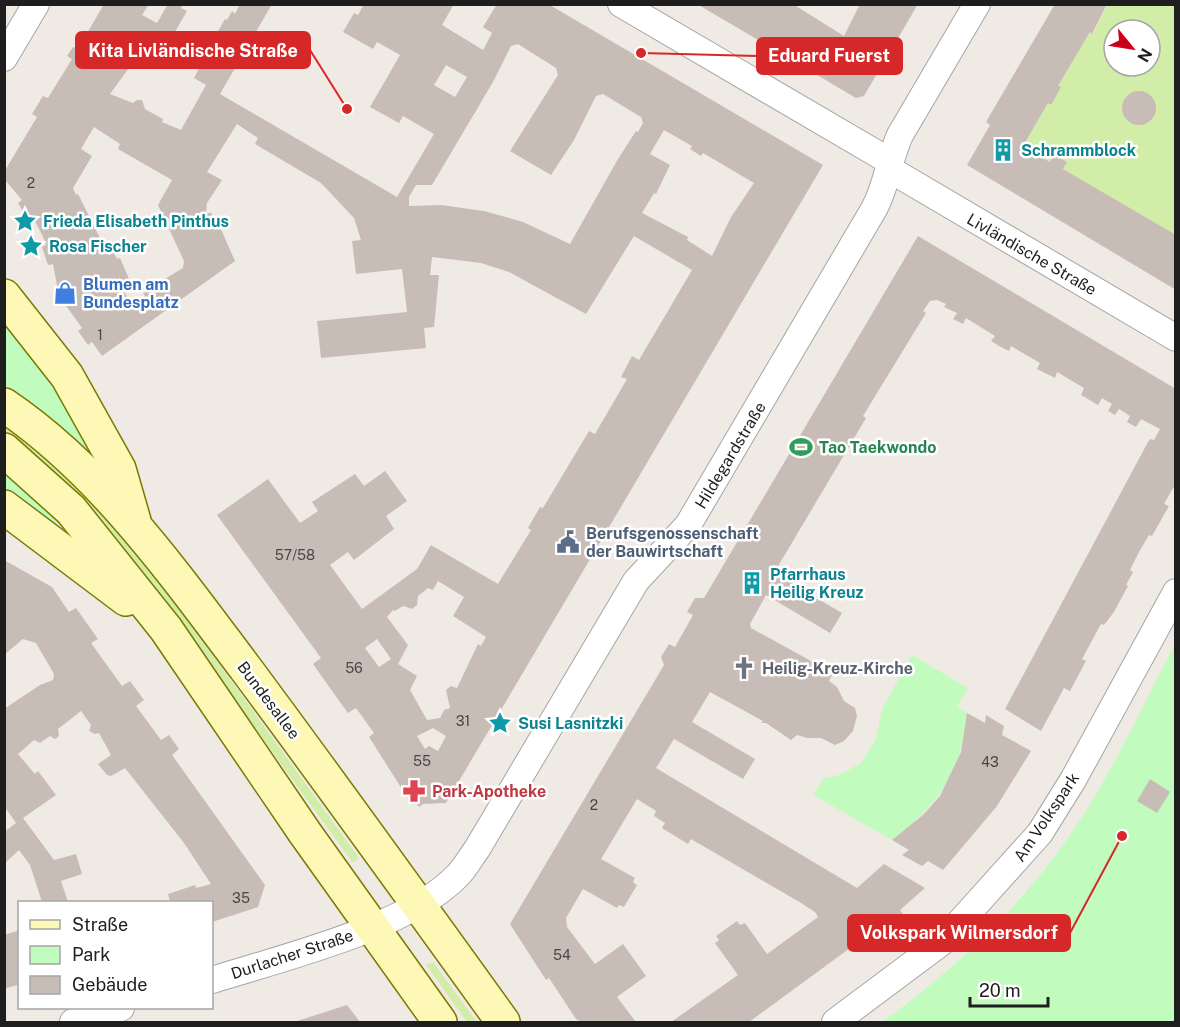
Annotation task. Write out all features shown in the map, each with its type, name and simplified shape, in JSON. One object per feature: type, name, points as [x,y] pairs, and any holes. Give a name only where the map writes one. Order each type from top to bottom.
[{"type":"main road","points":[[4,296],[67,376],[119,469],[136,530]]},
{"type":"main road","name":"Bundesallee","points":[[4,405],[70,459],[159,555],[292,729],[503,1023]]},
{"type":"main road","points":[[4,450],[71,510],[166,629],[440,1023]]},
{"type":"main road","points":[[4,507],[166,629]]},
{"type":"street","points":[[4,58],[36,4]]},
{"type":"street","name":"Livländische Straße","points":[[621,4],[1176,338]]},
{"type":"street","name":"Hildegardstraße","points":[[372,927],[419,905],[458,875],[477,849],[636,581],[688,525],[874,209],[884,190],[900,135],[977,4]]},
{"type":"street","name":"Am Volkspark","points":[[835,1023],[942,942],[1032,842],[1073,780],[1176,592]]},
{"type":"street","name":"Durlacher Straße","points":[[213,980],[319,947],[372,927]]},
{"type":"street","points":[[73,1023],[118,1009]]},
{"type":"green space","points":[[1107,5],[1175,5],[1175,235],[1063,169],[1067,162],[1054,155],[1050,162],[1023,146],[1048,103],[1050,105],[1060,87],[1058,86],[1090,32],[1093,34]]},
{"type":"green space","points":[[4,316],[62,394],[95,454],[93,456],[90,457],[40,411],[5,385]]},
{"type":"green space","points":[[4,420],[78,485],[150,568],[359,858],[353,863],[124,548],[72,491],[5,431]]},
{"type":"green space","points":[[5,466],[60,522],[55,523],[5,489]]},
{"type":"green space","points":[[1175,644],[1175,1022],[882,1022],[939,978],[992,929],[1062,847],[1119,753]]},
{"type":"green space","points":[[912,655],[968,688],[957,707],[967,713],[960,754],[945,786],[923,813],[892,840],[813,795],[824,778],[839,775],[861,763],[876,739],[882,709]]},
{"type":"green space","points":[[434,962],[477,1022],[467,1022],[426,965]]},
{"type":"building","points":[[104,4],[149,4],[142,15],[157,23],[168,4],[183,4],[181,8],[187,11],[172,37],[165,34],[149,60],[137,57],[110,94],[133,103],[142,100],[145,109],[163,119],[162,122],[181,130],[206,85],[194,78],[199,68],[196,67],[204,53],[214,58],[226,38],[217,33],[225,19],[227,20],[232,11],[235,14],[240,4],[272,4],[220,94],[397,197],[434,134],[403,116],[399,123],[370,107],[400,55],[377,42],[373,49],[343,32],[354,13],[358,15],[364,4],[454,4],[442,25],[483,50],[492,33],[483,27],[497,4],[548,4],[823,165],[446,803],[423,804],[419,807],[405,787],[402,789],[369,737],[374,733],[356,708],[348,713],[332,691],[313,664],[321,658],[217,515],[268,479],[300,523],[318,511],[312,502],[355,474],[364,486],[385,471],[407,501],[386,516],[394,529],[354,560],[348,552],[330,565],[362,609],[417,569],[431,545],[498,584],[531,530],[528,528],[540,507],[543,508],[589,431],[595,434],[627,379],[621,377],[632,356],[639,360],[692,270],[634,236],[586,314],[509,272],[481,263],[432,257],[430,275],[439,275],[434,327],[424,328],[426,348],[321,358],[317,321],[407,312],[402,269],[356,274],[352,241],[361,240],[354,218],[321,183],[255,144],[258,138],[237,124],[207,172],[222,180],[207,203],[206,213],[212,213],[211,224],[219,225],[235,261],[102,356],[92,342],[88,345],[78,331],[82,328],[59,296],[53,264],[48,265],[42,247],[46,245],[44,239],[33,217],[28,220],[18,203],[22,200],[5,180],[4,172],[37,117],[32,114],[43,96],[48,98],[72,59],[67,56],[73,47],[78,49]],"holes":[[[518,44],[556,68],[558,75],[510,151],[551,175],[574,140],[596,96],[603,94],[641,117],[643,123],[638,132],[636,131],[618,159],[570,244],[523,222],[484,211],[441,205],[409,206],[409,197],[416,185],[432,185],[493,82],[511,46]],[[446,65],[467,77],[455,97],[434,85]],[[94,127],[120,144],[118,149],[172,180],[158,205],[184,261],[183,268],[153,286],[143,294],[145,296],[132,304],[121,287],[130,281],[120,258],[117,259],[111,245],[105,248],[73,188],[92,156],[81,149]],[[664,130],[692,146],[690,149],[701,156],[703,153],[754,183],[731,217],[712,256],[687,240],[688,237],[642,213],[654,193],[656,194],[670,165],[650,154]],[[438,581],[464,597],[453,616],[486,637],[481,646],[478,644],[457,688],[451,686],[446,690],[450,708],[444,710],[440,718],[427,720],[410,690],[417,676],[398,664],[408,645],[387,617],[393,610],[403,606],[412,609],[417,605],[418,596],[428,588],[433,590]],[[377,639],[391,659],[379,667],[365,648]],[[433,728],[446,736],[438,751],[429,746],[425,749],[417,736]]]},
{"type":"building","points":[[697,4],[796,6],[844,36],[860,4],[918,4],[864,96],[856,98]]},
{"type":"building","name":"Schrammblock","points":[[1055,4],[1107,4],[1092,34],[1090,32],[1058,86],[1061,87],[1051,105],[1048,103],[1023,146],[1050,162],[1054,155],[1067,162],[1063,169],[1176,235],[1176,290],[967,165],[990,125],[986,122]]},
{"type":"building","points":[[1139,91],[1151,96],[1156,108],[1151,120],[1139,125],[1127,120],[1122,108],[1127,96]]},
{"type":"building","points":[[918,236],[1176,389],[1176,483],[1164,504],[1169,506],[1152,536],[1149,535],[1139,552],[1130,570],[1133,572],[1126,585],[1128,586],[1114,612],[1104,625],[1101,624],[1082,659],[1086,661],[1070,691],[1064,688],[1041,731],[1005,709],[1148,442],[1150,439],[1154,440],[1160,429],[1141,419],[1136,427],[1127,422],[1130,416],[1119,409],[1115,415],[1108,411],[1112,404],[1102,398],[1098,405],[1081,395],[1084,388],[1057,372],[1055,378],[1037,369],[1040,363],[1011,346],[1009,351],[999,346],[991,341],[995,336],[966,318],[963,324],[953,319],[957,313],[944,307],[946,304],[937,300],[930,301],[923,311],[926,313],[863,416],[866,418],[774,573],[842,613],[830,633],[766,595],[750,624],[751,628],[831,672],[829,681],[837,687],[844,701],[855,708],[857,716],[853,731],[844,741],[835,745],[821,738],[797,735],[791,740],[766,723],[761,723],[763,721],[710,692],[692,722],[755,759],[743,779],[674,739],[656,768],[857,888],[884,864],[925,888],[900,910],[903,914],[891,924],[887,921],[749,1022],[671,1022],[738,975],[715,943],[719,940],[716,936],[737,921],[740,925],[745,923],[767,954],[818,917],[815,912],[801,903],[691,839],[688,844],[662,828],[665,823],[654,816],[656,811],[637,799],[601,859],[635,878],[633,882],[637,885],[624,907],[619,905],[617,908],[583,889],[566,918],[567,927],[595,964],[623,944],[646,976],[617,997],[636,1022],[581,1022],[576,1019],[549,978],[546,980],[510,924],[664,665],[661,657],[669,644],[675,647],[693,615],[687,612],[695,598],[704,598]]},
{"type":"building","points":[[4,560],[52,587],[69,612],[76,608],[98,639],[91,643],[122,686],[130,681],[144,700],[136,706],[161,740],[169,735],[179,749],[172,755],[265,885],[258,907],[213,922],[213,901],[170,901],[168,894],[195,885],[196,888],[211,884],[184,843],[125,768],[111,776],[107,775],[98,764],[111,755],[99,733],[89,731],[91,725],[81,711],[58,729],[59,736],[55,739],[50,736],[40,743],[34,740],[18,754],[35,774],[38,771],[56,795],[23,818],[54,860],[76,854],[82,874],[61,881],[68,901],[42,901],[30,865],[19,850],[4,864],[4,832],[16,823],[4,806],[4,709],[40,685],[53,680],[54,674],[36,643],[23,639],[4,655]]},
{"type":"building","points":[[967,713],[985,723],[986,715],[1004,726],[1002,735],[1031,751],[997,806],[943,870],[928,861],[922,866],[902,855],[909,850],[892,840],[924,814],[940,796],[961,752]]},
{"type":"building","points":[[1150,779],[1170,792],[1157,813],[1137,801]]},
{"type":"building","points":[[18,931],[18,985],[4,989],[4,935]]},
{"type":"building","points":[[347,1005],[360,1022],[294,1022]]},
{"type":"place","name":"Eduard Fuerst","points":[[641,53]]},
{"type":"place","name":"Kita Livländische Straße","points":[[347,109]]},
{"type":"place","name":"Schrammblock","points":[[1003,150]]},
{"type":"place","name":"Frieda Elisabeth Pinthus","points":[[25,221]]},
{"type":"place","name":"Rosa Fischer","points":[[31,246]]},
{"type":"place","name":"Blumen am Bundesplatz","points":[[65,293]]},
{"type":"place","name":"Tao Taekwondo","points":[[801,447]]},
{"type":"place","name":"Berufsgenossenschaft der Bauwirtschaft","points":[[568,542]]},
{"type":"place","name":"Pfarrhaus Heilig Kreuz","points":[[752,583]]},
{"type":"place","name":"Heilig-Kreuz-Kirche","points":[[744,668]]},
{"type":"place","name":"Susi Lasnitzki","points":[[500,723]]},
{"type":"place","name":"Park-Apotheke","points":[[414,791]]},
{"type":"place","name":"Volkspark Wilmersdorf","points":[[1122,836]]}]
